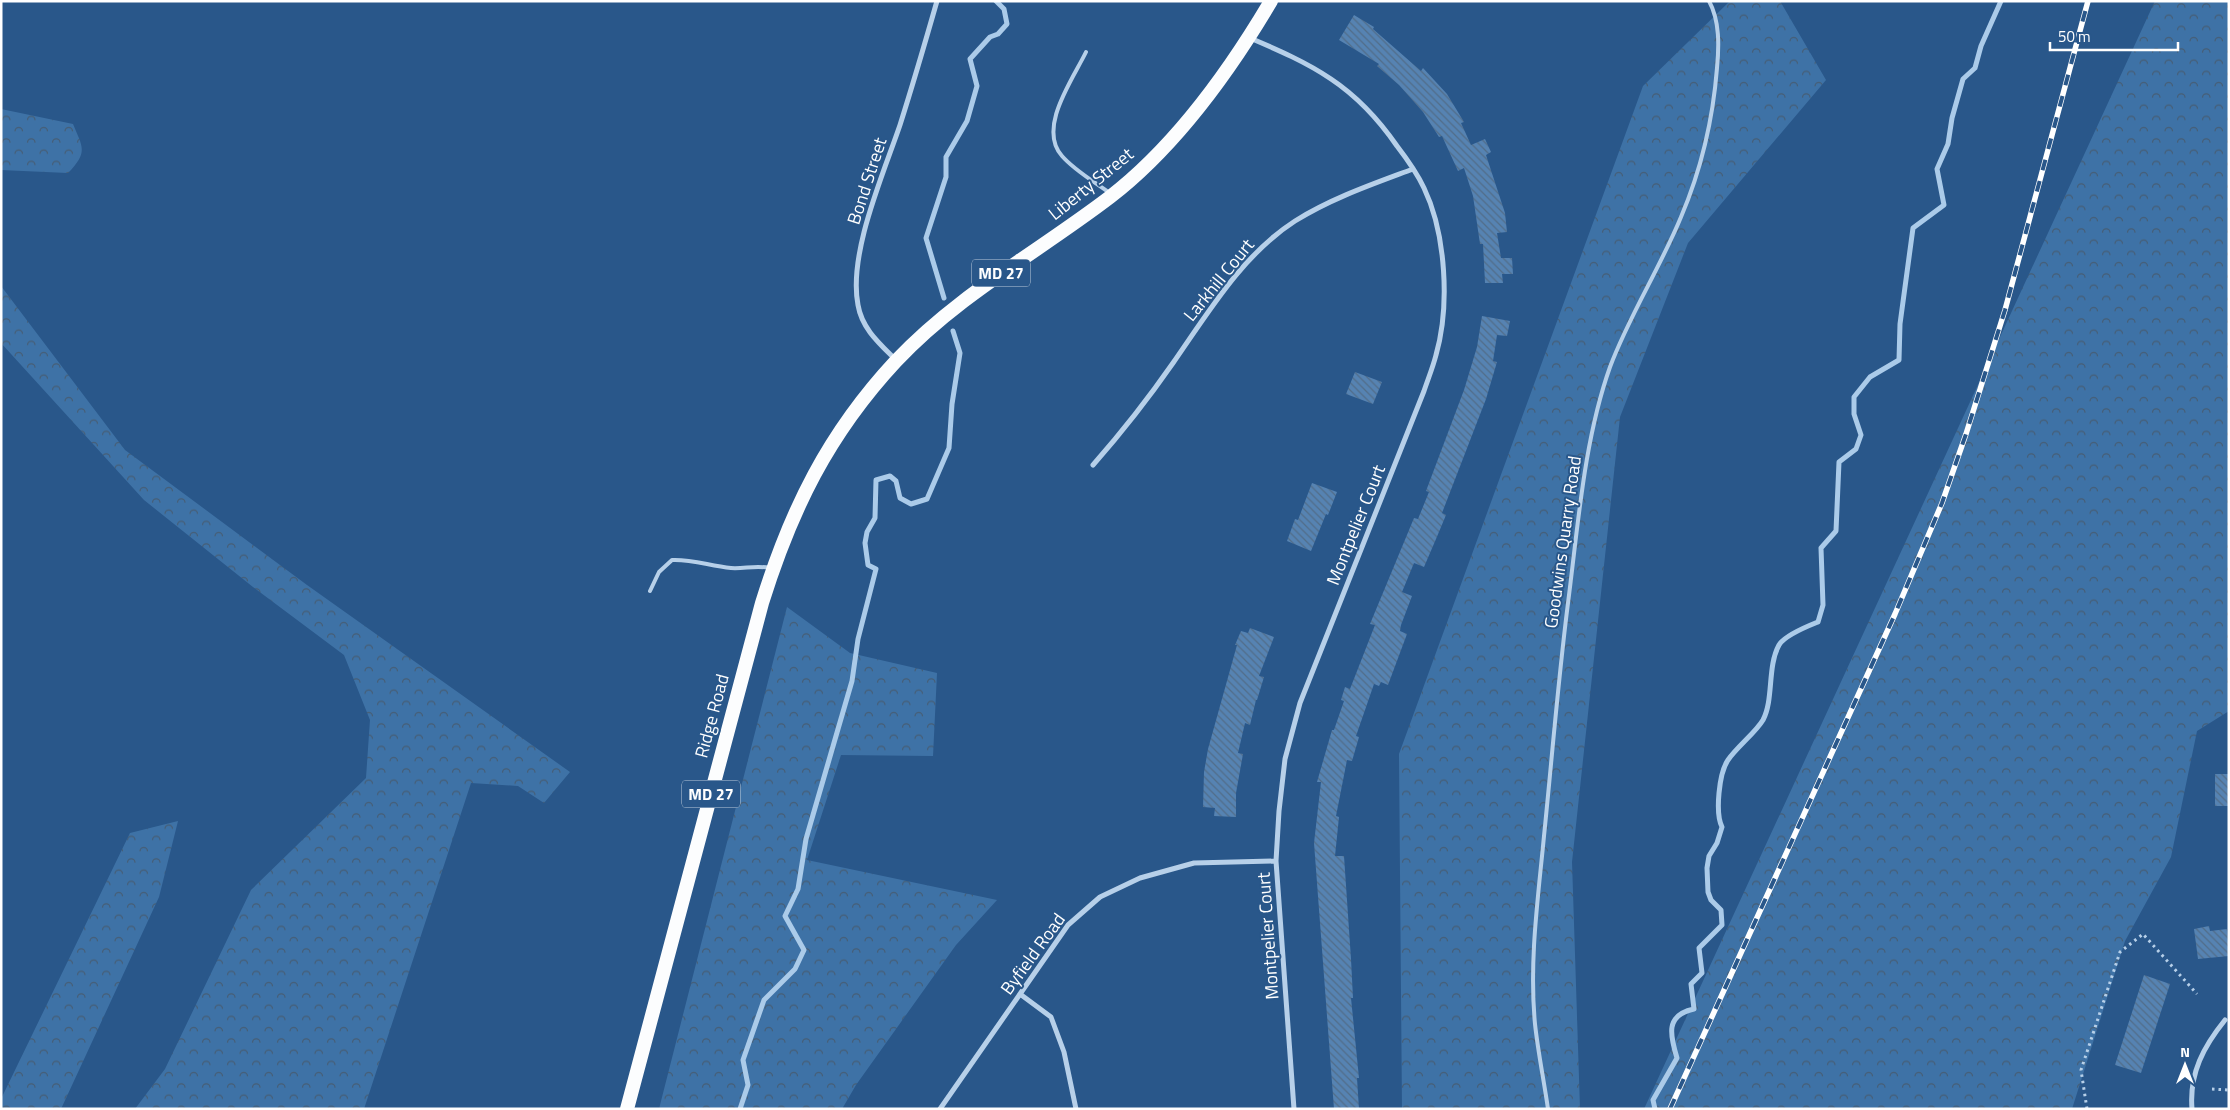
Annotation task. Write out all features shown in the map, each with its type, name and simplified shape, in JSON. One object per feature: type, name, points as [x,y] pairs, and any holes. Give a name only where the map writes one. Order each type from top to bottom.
[{"type":"highway","name":"Liberty Street","points":[[897,360],[955,307],[989,281],[1063,232],[1112,195],[1149,162],[1188,121],[1218,85],[1250,38],[1271,1]]},
{"type":"highway","name":"Ridge Road","points":[[627,1109],[773,568],[794,514],[822,460],[853,414],[897,360]]},
{"type":"street","name":"Bond Street","points":[[897,360],[871,335],[862,318],[858,306],[856,276],[863,238],[937,1]]},
{"type":"street","name":"Montpelier Court","points":[[1250,38],[1310,66],[1346,90],[1382,125],[1424,188],[1433,214],[1442,261],[1444,294],[1437,354],[1300,703],[1285,759],[1276,860],[1294,1109]]},
{"type":"street","name":"Larkhill Court","points":[[1093,465],[1129,425],[1236,276],[1265,244],[1295,221],[1332,201],[1413,169]]},
{"type":"street","name":"Byfield Road","points":[[940,1109],[1068,925],[1100,897],[1140,878],[1194,863],[1276,860]]},
{"type":"street","points":[[1020,994],[1051,1017],[1064,1052],[1076,1109]]},
{"type":"street","points":[[2192,1109],[2192,1088],[2201,1054],[2211,1037],[2225,1020]]},
{"type":"lane","name":"Goodwins Quarry Road","points":[[1548,1109],[1535,1024],[1533,984],[1536,903],[1561,656],[1581,502],[1594,428],[1602,393],[1612,364],[1682,216],[1705,148],[1716,93],[1718,54],[1717,26],[1713,8],[1709,1]]},
{"type":"lane","points":[[1086,52],[1054,119],[1053,136],[1055,146],[1061,155],[1112,195]]},
{"type":"lane","points":[[650,591],[659,572],[672,560],[689,559],[732,568],[761,566],[773,568]]},
{"type":"path","points":[[2087,1109],[2081,1070],[2120,952],[2142,934],[2197,994]]},
{"type":"path","points":[[2212,1089],[2229,1090]]},
{"type":"green space","points":[[1730,1],[1780,1],[1826,80],[1688,243],[1620,417],[1572,862],[1580,1109],[1402,1109],[1399,754],[1643,86]]},
{"type":"green space","points":[[2155,1],[2229,1],[2229,711],[2197,731],[2171,857],[2125,941],[2072,1109],[1644,1109]]},
{"type":"green space","points":[[1,109],[73,124],[82,150],[79,160],[68,173],[1,170]]},
{"type":"green space","points":[[1,286],[125,450],[307,585],[570,772],[544,803],[518,786],[471,783],[364,1109],[135,1109],[165,1069],[251,890],[366,778],[370,720],[344,655],[253,587],[144,500],[1,343]]},
{"type":"green space","points":[[787,607],[850,653],[937,673],[933,756],[841,755],[807,860],[997,900],[956,945],[856,1085],[842,1109],[659,1109]]},
{"type":"green space","points":[[178,821],[159,897],[61,1109],[1,1109],[1,1099],[130,833]]},
{"type":"building","points":[[1354,15],[1374,27],[1373,29],[1421,71],[1423,68],[1447,94],[1464,122],[1461,123],[1471,145],[1485,139],[1491,152],[1486,155],[1505,213],[1507,232],[1497,233],[1501,258],[1512,258],[1513,274],[1502,274],[1503,283],[1485,283],[1483,244],[1480,244],[1473,196],[1464,168],[1458,171],[1442,136],[1439,137],[1423,112],[1399,85],[1377,66],[1379,64],[1339,40]]},
{"type":"building","points":[[1482,316],[1510,321],[1507,336],[1497,335],[1493,361],[1497,362],[1486,399],[1442,513],[1446,515],[1424,567],[1414,563],[1402,592],[1412,596],[1400,631],[1407,634],[1388,685],[1381,682],[1379,686],[1374,684],[1356,736],[1359,737],[1352,761],[1347,760],[1336,816],[1339,817],[1335,856],[1344,856],[1353,998],[1351,998],[1359,1078],[1357,1078],[1359,1109],[1334,1109],[1314,843],[1321,782],[1317,782],[1332,730],[1334,730],[1344,701],[1341,700],[1345,687],[1350,689],[1375,625],[1370,624],[1414,518],[1418,519],[1429,492],[1426,491],[1464,390],[1477,347]]},
{"type":"building","points":[[1355,372],[1382,382],[1373,404],[1346,394]]},
{"type":"building","points":[[1312,483],[1337,492],[1311,551],[1287,541],[1295,519],[1298,520]]},
{"type":"building","points":[[1250,628],[1274,637],[1259,676],[1264,677],[1250,725],[1245,723],[1238,753],[1243,754],[1236,793],[1236,817],[1214,816],[1215,808],[1203,807],[1204,772],[1208,749],[1237,645],[1235,645],[1241,631],[1248,633]]},
{"type":"building","points":[[2215,774],[2229,774],[2229,806],[2215,806]]},
{"type":"building","points":[[2209,926],[2210,931],[2227,929],[2229,956],[2198,959],[2194,929]]},
{"type":"building","points":[[2144,975],[2170,984],[2141,1073],[2115,1065]]},
{"type":"waterway","points":[[944,298],[926,238],[946,177],[946,157],[967,121],[977,86],[970,59],[990,37],[998,34],[1007,24],[1004,9],[996,1]]},
{"type":"waterway","points":[[1655,1109],[1653,1100],[1677,1058],[1672,1034],[1674,1021],[1678,1016],[1694,1009],[1691,984],[1702,973],[1699,948],[1722,925],[1721,910],[1711,900],[1708,892],[1707,868],[1709,856],[1717,843],[1722,827],[1718,803],[1722,774],[1728,760],[1763,720],[1768,703],[1773,663],[1779,645],[1791,634],[1818,622],[1823,605],[1821,548],[1836,531],[1839,462],[1856,449],[1861,435],[1854,414],[1854,397],[1870,377],[1899,360],[1900,324],[1913,228],[1944,205],[1937,169],[1948,144],[1952,118],[1963,79],[1975,68],[1981,46],[2001,1]]},
{"type":"waterway","points":[[740,1109],[748,1085],[743,1060],[764,1000],[795,969],[804,950],[785,916],[798,889],[806,839],[852,681],[858,639],[876,569],[868,565],[865,543],[867,532],[875,518],[876,480],[890,476],[896,481],[900,498],[911,504],[927,499],[949,448],[952,404],[960,353],[953,331]]},
{"type":"railway","points":[[1670,1109],[1895,614],[1942,503],[2005,310],[2088,1]]}]
